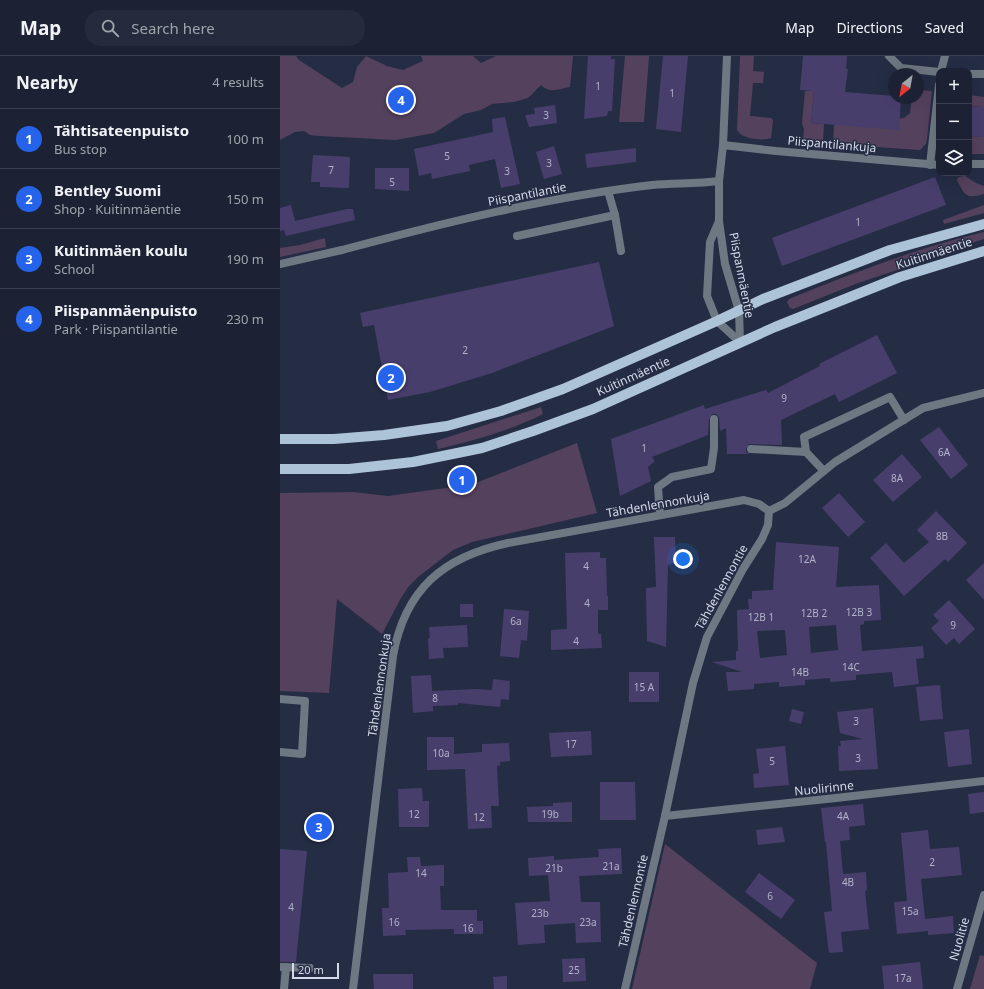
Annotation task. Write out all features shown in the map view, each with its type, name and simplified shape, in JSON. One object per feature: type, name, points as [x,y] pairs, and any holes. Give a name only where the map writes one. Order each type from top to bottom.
[{"type":"main road","name":"Kuitinmäentie","points":[[280,439],[334,439],[384,435],[447,426],[501,411],[563,389],[770,296],[890,250],[984,224]]},
{"type":"main road","name":"Kuitinmäentie","points":[[280,469],[349,469],[413,462],[482,448],[533,432],[593,409],[740,342],[900,277],[984,251]]},
{"type":"street","name":"Piispanmäentie","points":[[727,56],[723,145],[719,181],[719,221],[725,264],[739,311],[740,342]]},
{"type":"street","points":[[889,56],[901,68],[936,72]]},
{"type":"street","points":[[942,68],[946,56]]},
{"type":"street","points":[[972,74],[984,74]]},
{"type":"street","points":[[930,165],[937,104]]},
{"type":"street","name":"Piispantilankuja","points":[[723,145],[936,165]]},
{"type":"street","points":[[972,164],[984,164]]},
{"type":"street","name":"Piispantilantie","points":[[280,264],[342,250],[438,225],[538,204],[608,191],[653,185],[719,181]]},
{"type":"street","points":[[608,191],[615,215],[621,251]]},
{"type":"street","points":[[517,236],[615,215]]},
{"type":"street","name":"Piispanmäentie","points":[[719,221],[710,242],[706,296],[717,321],[740,342]]},
{"type":"street","points":[[769,511],[784,503],[823,470],[924,408],[984,393]]},
{"type":"street","points":[[823,470],[806,452],[804,437],[890,397],[904,420]]},
{"type":"street","points":[[660,515],[658,487],[672,477],[711,469],[714,448],[714,419]]},
{"type":"street","points":[[750,449],[806,452]]},
{"type":"street","name":"Tähdenlennonkuja","points":[[353,989],[396,636],[404,614],[429,580],[446,566],[468,555],[508,543],[744,500],[759,504],[769,511]]},
{"type":"street","name":"Tähdenlennontie","points":[[625,989],[665,816],[693,683],[707,637],[743,569],[762,539],[768,525],[769,511]]},
{"type":"street","points":[[280,699],[305,701],[302,754],[280,752]]},
{"type":"street","name":"Nuolirinne","points":[[665,816],[984,781]]},
{"type":"street","name":"Nuolitie","points":[[957,989],[984,895]]},
{"type":"street","points":[[284,989],[283,967],[310,968]]},
{"type":"shaded area","points":[[280,56],[296,56],[299,60],[342,88],[353,82],[357,67],[366,56],[387,66],[403,70],[423,61],[421,56],[473,56],[481,63],[496,56],[573,56],[570,87],[551,90],[544,88],[541,85],[528,98],[514,102],[492,104],[481,110],[464,114],[434,133],[396,140],[319,136],[310,135],[304,131],[295,132],[280,140]]},
{"type":"shaded area","points":[[625,56],[649,56],[644,122],[619,122]]},
{"type":"shaded area","points":[[740,56],[754,56],[753,71],[764,72],[763,83],[753,83],[750,116],[771,118],[773,120],[771,138],[752,138],[740,134],[737,130]]},
{"type":"shaded area","points":[[924,90],[932,91],[926,144],[920,150],[833,144],[834,125],[904,118],[910,113],[911,104],[924,104]]},
{"type":"shaded area","points":[[805,91],[814,91],[811,123],[824,124],[823,141],[820,143],[803,141],[804,129],[802,123]]},
{"type":"shaded area","points":[[972,95],[984,97],[984,107],[972,106]]},
{"type":"shaded area","points":[[972,136],[984,137],[984,154],[972,154]]},
{"type":"shaded area","points":[[965,176],[984,186],[984,194],[970,196],[964,193],[957,180],[959,177]]},
{"type":"shaded area","points":[[984,205],[984,213],[944,224],[943,220]]},
{"type":"shaded area","points":[[984,232],[984,239],[858,283],[793,309],[790,308],[787,302],[789,299],[885,262],[959,238]]},
{"type":"shaded area","points":[[325,238],[326,247],[280,257],[280,248],[300,245]]},
{"type":"shaded area","points":[[541,407],[543,414],[518,425],[479,438],[438,449],[436,441]]},
{"type":"shaded area","points":[[577,443],[597,513],[472,542],[453,550],[418,577],[409,586],[382,634],[337,599],[329,693],[280,691],[280,493],[353,492],[388,496],[468,486]]},
{"type":"shaded area","points":[[665,844],[817,963],[810,989],[632,989]]},
{"type":"shaded area","points":[[980,955],[984,956],[984,989],[970,989]]},
{"type":"building","points":[[588,56],[611,56],[611,59],[615,59],[612,111],[608,111],[607,116],[584,119]]},
{"type":"building","points":[[663,56],[688,56],[681,132],[656,129]]},
{"type":"building","points":[[803,56],[847,56],[846,69],[848,69],[845,92],[888,96],[888,104],[901,104],[899,130],[811,123],[814,91],[800,90]]},
{"type":"building","points":[[555,105],[557,123],[529,127],[525,115],[535,114],[534,108]]},
{"type":"building","points":[[972,106],[984,107],[984,137],[972,136]]},
{"type":"building","points":[[505,117],[520,184],[501,188],[495,159],[469,165],[470,171],[432,179],[431,173],[419,176],[414,149],[493,132],[492,119]]},
{"type":"building","points":[[554,146],[562,174],[544,179],[536,152]]},
{"type":"building","points":[[636,148],[636,162],[587,168],[585,154]]},
{"type":"building","points":[[313,155],[350,157],[349,188],[320,187],[320,182],[311,182]]},
{"type":"building","points":[[375,168],[409,168],[409,191],[375,189]]},
{"type":"building","points":[[935,177],[946,205],[782,266],[772,238]]},
{"type":"building","points":[[291,205],[295,221],[347,209],[353,209],[355,220],[286,236],[284,230],[280,231],[280,208]]},
{"type":"building","points":[[599,262],[614,326],[492,373],[430,392],[388,400],[374,325],[363,327],[360,313]]},
{"type":"building","points":[[877,335],[897,373],[839,402],[835,394],[781,420],[782,445],[749,444],[746,452],[750,454],[727,454],[726,428],[720,431],[719,417],[716,414],[712,414],[709,419],[708,435],[652,457],[655,461],[648,467],[651,481],[620,496],[611,439],[704,405],[705,409],[766,390],[768,393],[820,366],[819,364]]},
{"type":"building","points":[[939,427],[968,465],[951,479],[920,440]]},
{"type":"building","points":[[902,454],[922,477],[893,502],[873,480]]},
{"type":"building","points":[[839,493],[865,522],[848,537],[822,508]]},
{"type":"building","points":[[936,511],[967,543],[948,562],[945,559],[904,596],[870,558],[886,543],[904,563],[929,542],[917,530]]},
{"type":"building","points":[[654,537],[675,537],[676,562],[668,565],[666,647],[647,641],[646,588],[656,587]]},
{"type":"building","points":[[776,542],[839,547],[836,587],[879,585],[881,620],[864,621],[864,624],[860,625],[862,651],[923,646],[924,658],[916,659],[919,684],[894,687],[892,672],[856,675],[856,680],[830,682],[830,678],[805,680],[805,685],[779,687],[779,682],[754,684],[754,689],[728,691],[726,672],[742,672],[712,662],[736,660],[736,651],[738,651],[737,610],[749,609],[748,599],[752,599],[752,591],[773,590]],"holes":[[[836,625],[838,650],[811,653],[809,627]],[[785,630],[787,655],[760,658],[757,631]]]},
{"type":"building","points":[[600,552],[600,558],[606,558],[608,596],[608,610],[598,610],[598,634],[601,634],[602,648],[551,650],[551,630],[567,629],[565,553]]},
{"type":"building","points":[[984,563],[984,600],[966,580]]},
{"type":"building","points":[[949,600],[975,629],[959,644],[954,638],[946,645],[931,628],[939,621],[933,615]]},
{"type":"building","points":[[460,604],[473,604],[473,617],[460,617]]},
{"type":"building","points":[[504,609],[529,611],[527,641],[521,640],[519,658],[500,656]]},
{"type":"building","points":[[467,625],[468,647],[443,648],[444,658],[429,659],[429,627]]},
{"type":"building","points":[[629,672],[659,672],[659,702],[629,702]]},
{"type":"building","points":[[431,675],[432,691],[477,689],[492,690],[493,679],[510,681],[509,700],[501,699],[500,707],[458,703],[458,705],[433,706],[433,711],[413,713],[411,676]]},
{"type":"building","points":[[940,685],[943,719],[920,721],[916,687]]},
{"type":"building","points":[[873,708],[878,769],[839,771],[838,746],[841,746],[840,741],[863,739],[840,733],[837,712]]},
{"type":"building","points":[[792,709],[804,712],[801,724],[789,721]]},
{"type":"building","points":[[969,729],[972,764],[948,767],[944,732]]},
{"type":"building","points":[[591,731],[592,755],[551,757],[549,733]]},
{"type":"building","points":[[427,737],[454,737],[454,754],[482,752],[482,744],[509,743],[510,761],[500,762],[500,766],[497,766],[499,806],[491,806],[492,828],[468,829],[465,769],[427,770]]},
{"type":"building","points":[[785,746],[789,785],[754,788],[753,774],[759,773],[756,749]]},
{"type":"building","points":[[600,782],[635,782],[636,820],[600,820]]},
{"type":"building","points":[[422,788],[423,801],[429,801],[429,827],[399,827],[398,789]]},
{"type":"building","points":[[984,792],[984,812],[970,814],[968,794]]},
{"type":"building","points":[[572,802],[572,822],[528,822],[527,807],[553,806],[553,803]]},
{"type":"building","points":[[863,804],[865,825],[849,827],[850,840],[840,841],[843,874],[866,872],[867,890],[865,891],[869,929],[841,932],[843,952],[829,953],[824,912],[832,911],[826,842],[821,808]]},
{"type":"building","points":[[782,827],[785,842],[758,845],[756,830]]},
{"type":"building","points":[[928,830],[930,849],[959,847],[962,875],[921,879],[925,919],[953,916],[954,933],[928,935],[928,931],[897,934],[894,902],[907,901],[901,833]]},
{"type":"building","points":[[621,848],[622,874],[579,876],[581,902],[600,902],[601,942],[576,943],[575,923],[544,925],[545,943],[518,945],[515,903],[550,901],[548,875],[529,876],[528,858],[554,856],[554,860],[599,857],[598,849]]},
{"type":"building","points":[[280,849],[307,851],[296,962],[280,962]]},
{"type":"building","points":[[407,857],[420,857],[421,866],[444,865],[444,886],[440,886],[441,910],[477,910],[477,921],[483,921],[483,934],[454,934],[454,929],[405,930],[406,935],[383,936],[382,908],[389,908],[388,873],[408,872]]},
{"type":"building","points":[[759,873],[795,900],[781,919],[745,892]]},
{"type":"building","points":[[585,958],[586,981],[563,982],[562,959]]},
{"type":"building","points":[[920,962],[923,989],[884,989],[882,966]]},
{"type":"building","points":[[373,974],[413,974],[413,989],[374,989]]},
{"type":"building","points":[[507,976],[507,989],[494,989],[493,977]]},
{"type":"place","name":"Piispanmäenpuisto","points":[[401,100]]},
{"type":"place","name":"Bentley Suomi","points":[[391,378]]},
{"type":"place","name":"Tähtisateenpuisto","points":[[462,480]]},
{"type":"place","name":"Kuitinmäen koulu","points":[[319,827]]}]
